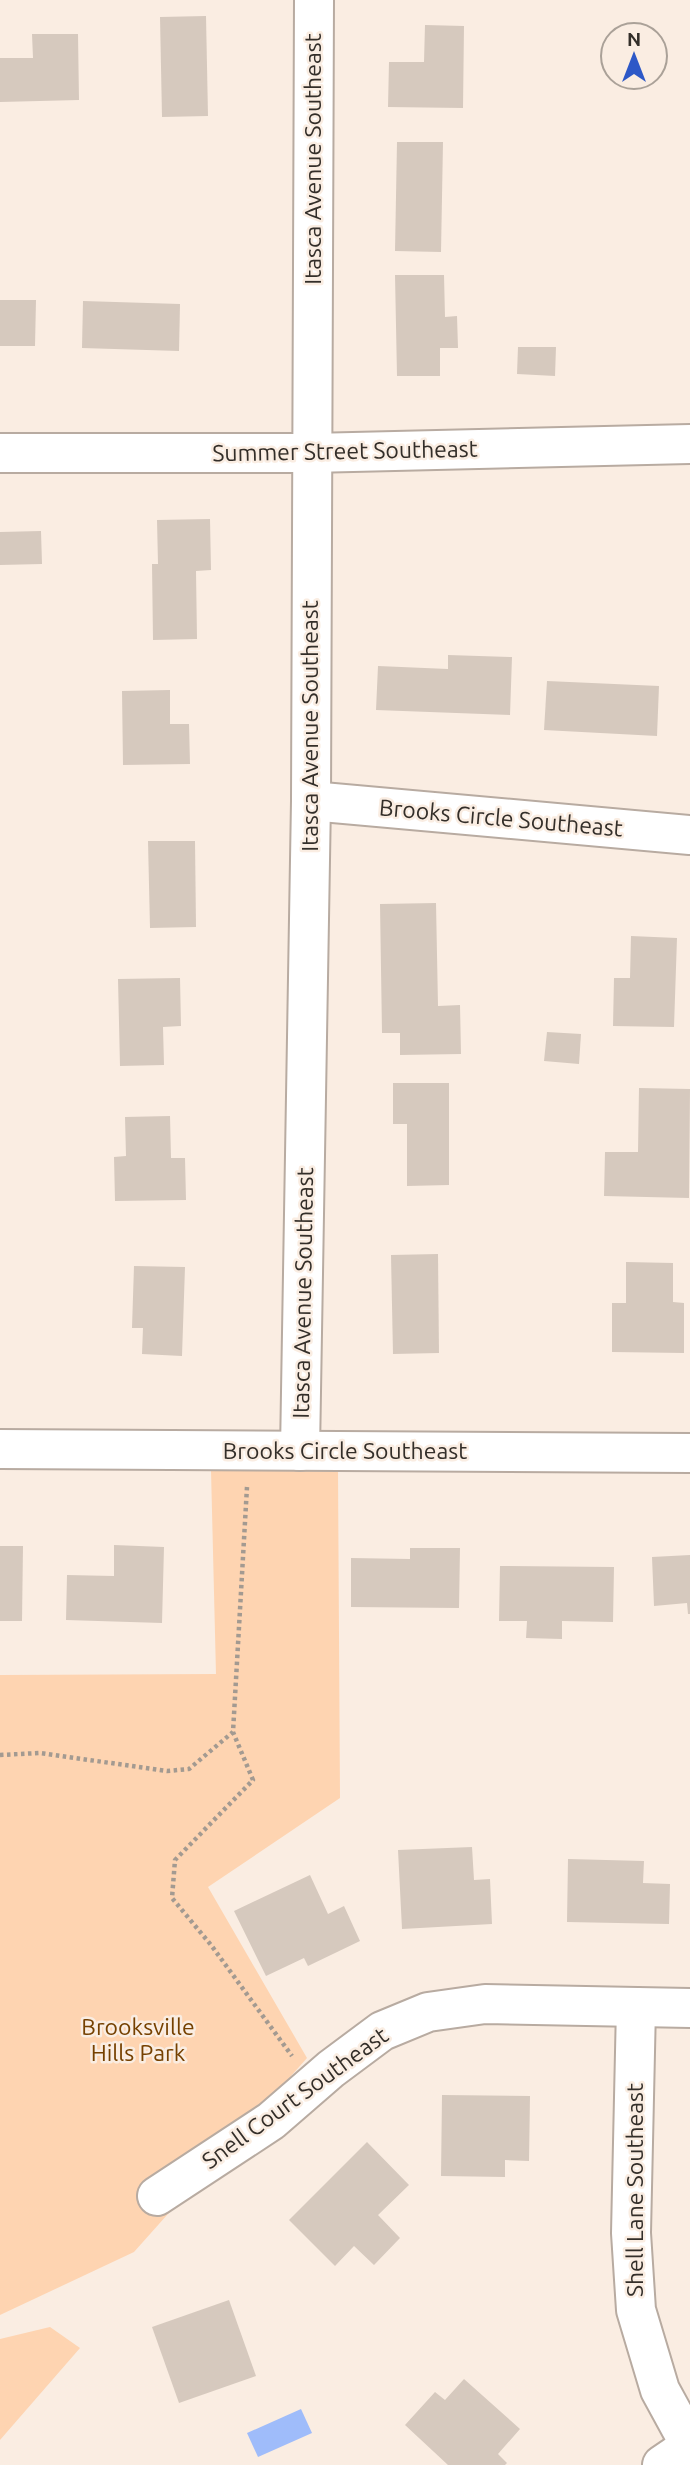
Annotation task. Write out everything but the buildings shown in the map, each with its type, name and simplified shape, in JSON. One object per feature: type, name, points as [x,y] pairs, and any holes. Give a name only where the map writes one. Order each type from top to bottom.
[{"type":"street","name":"Itasca Avenue Southeast","points":[[300,1451],[311,801],[314,0]]},
{"type":"street","name":"Summer Street Southeast","points":[[0,453],[311,453],[690,444]]},
{"type":"street","name":"Brooks Circle Southeast","points":[[311,801],[690,835]]},
{"type":"street","name":"Brooks Circle Southeast","points":[[0,1449],[690,1453]]},
{"type":"street","name":"Snell Court Southeast","points":[[157,2196],[271,2121],[382,2031],[428,2012],[485,2004],[690,2008]]},
{"type":"street","name":"Shell Lane Southeast","points":[[636,2007],[631,2233],[636,2310],[660,2390],[690,2445]]},
{"type":"street","points":[[662,2465],[690,2445]]},
{"type":"path","points":[[249,1451],[233,1732],[253,1780],[175,1860],[172,1898],[211,1945],[292,2056],[316,2082]]},
{"type":"path","points":[[0,1755],[40,1753],[167,1771],[189,1769],[233,1732]]},
{"type":"green space","name":"Brooksville Hills Park","points":[[211,1470],[338,1470],[340,1798],[208,1887],[307,2058],[134,2252],[0,2315],[0,1675],[216,1674]]},
{"type":"green space","points":[[50,2327],[80,2348],[0,2440],[0,2339]]},
{"type":"water","points":[[301,2409],[312,2433],[258,2457],[247,2433]]}]
